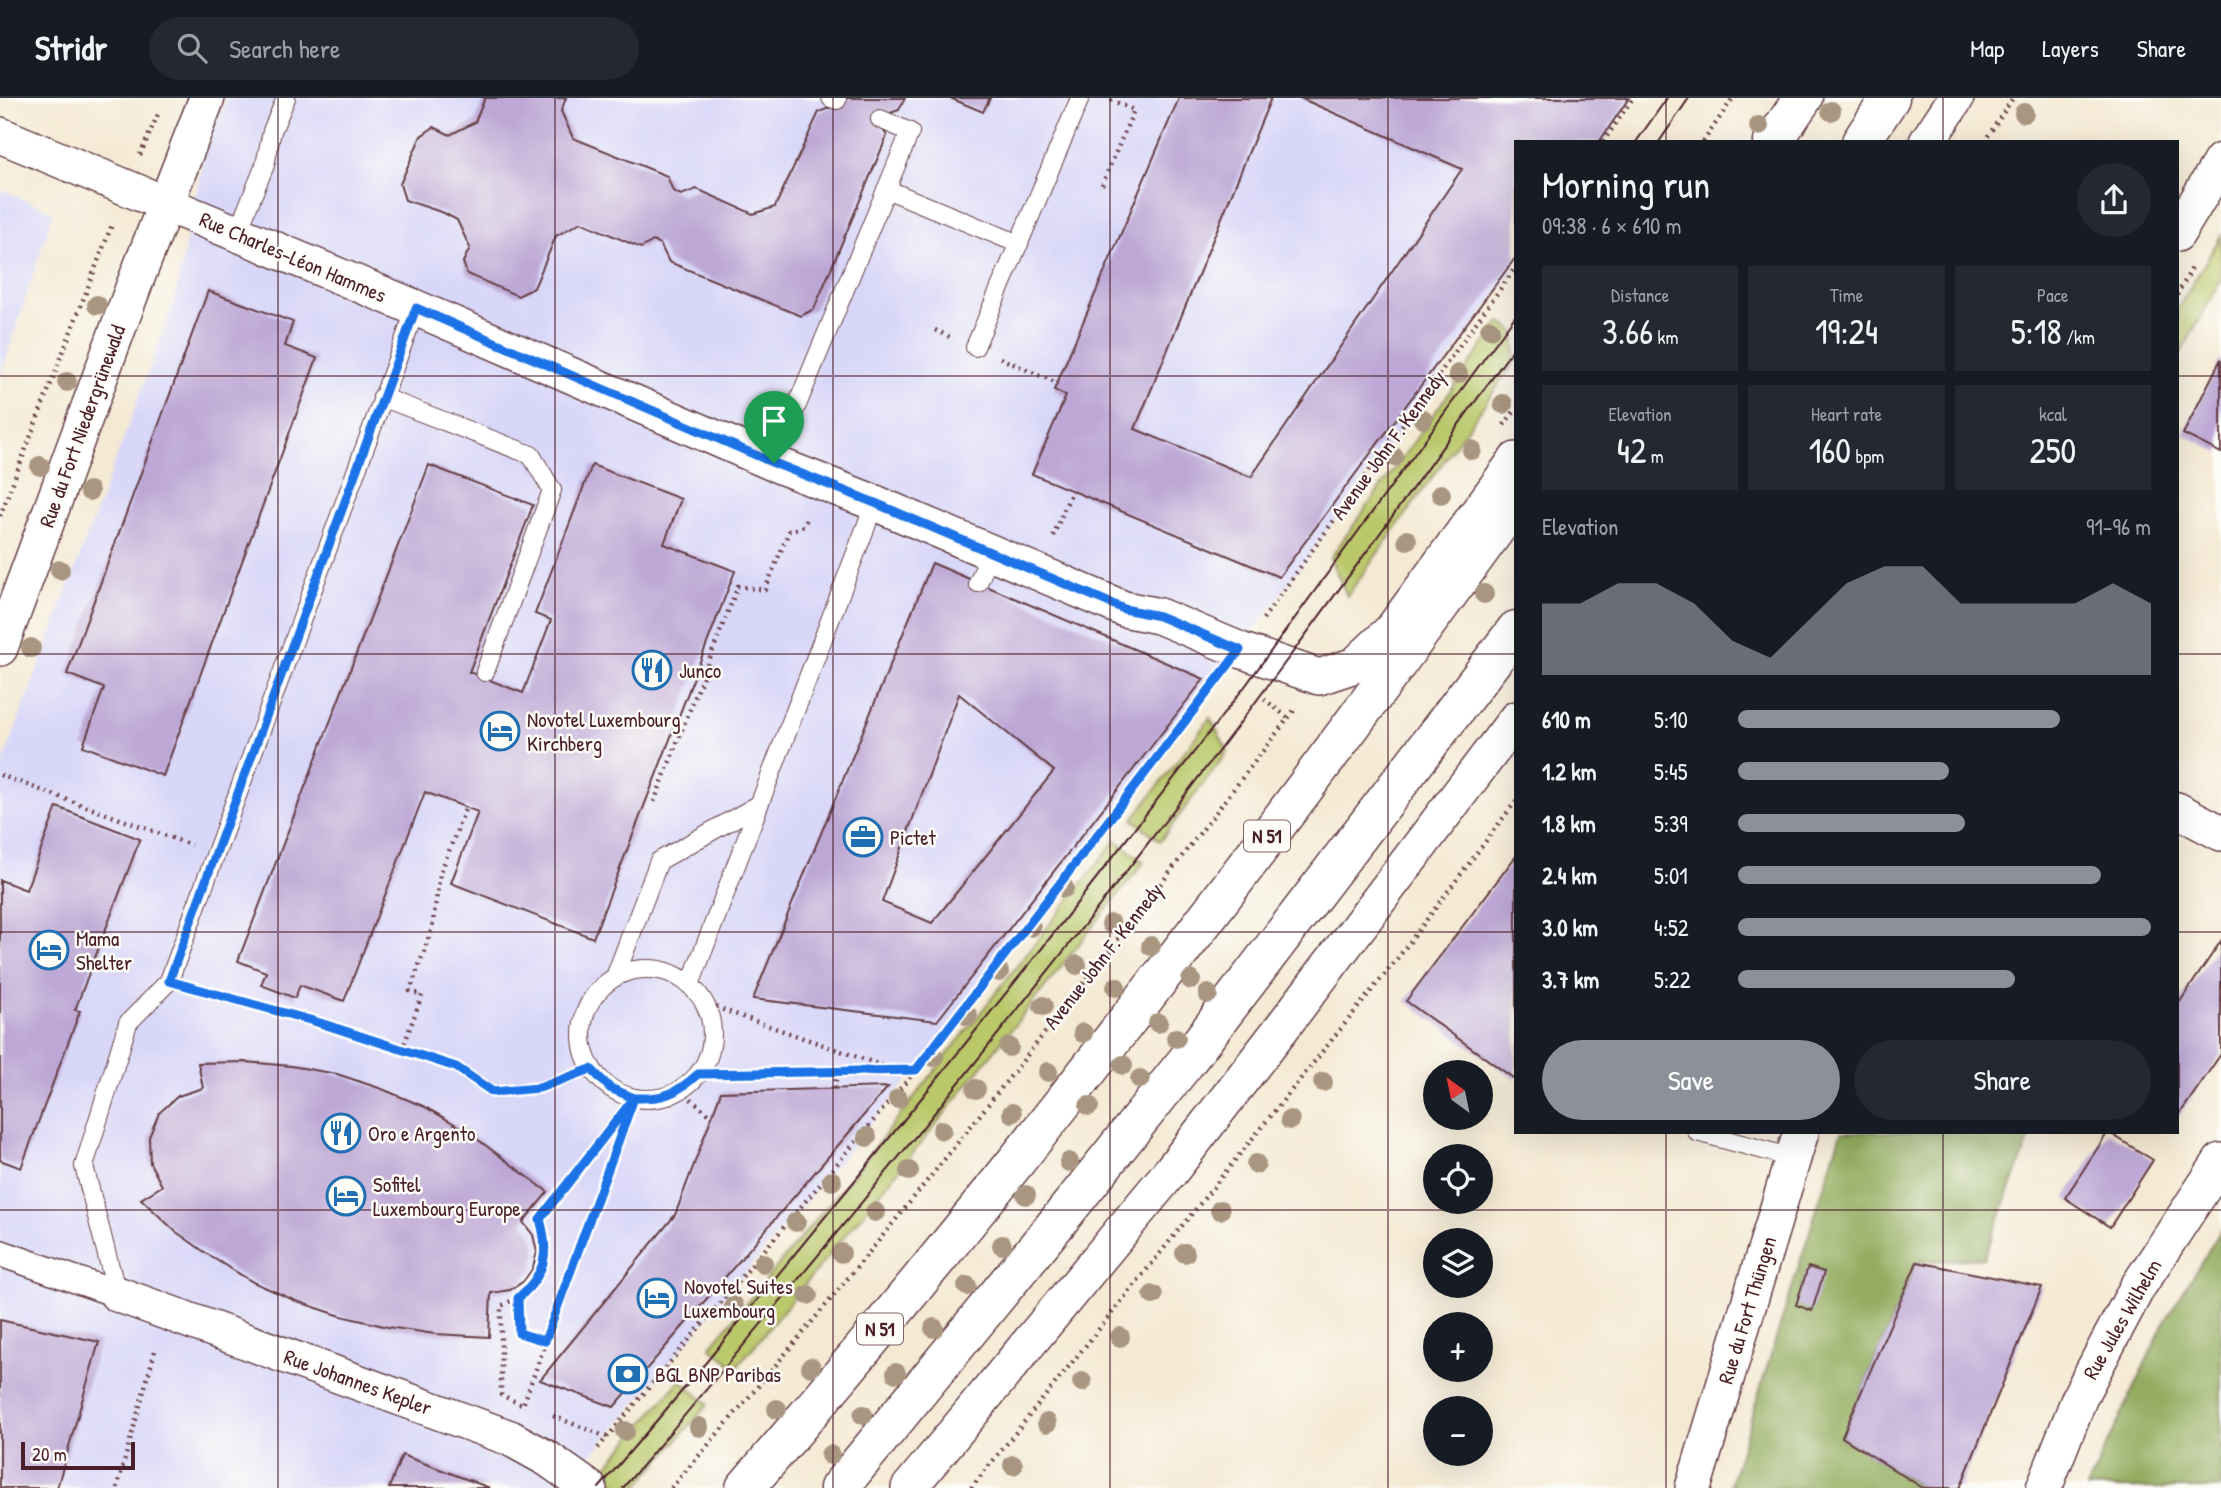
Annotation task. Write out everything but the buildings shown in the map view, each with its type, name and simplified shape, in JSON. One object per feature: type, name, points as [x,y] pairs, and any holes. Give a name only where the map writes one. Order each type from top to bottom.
[{"type":"main road","points":[[1774,140],[1803,98]]},
{"type":"main road","points":[[1862,140],[1890,98]]},
{"type":"main road","name":"N 51","points":[[746,1488],[1012,1167],[1382,684],[1514,503]]},
{"type":"main road","points":[[839,1488],[1039,1246],[1196,1048],[1514,633]]},
{"type":"street","points":[[1928,140],[1956,98]]},
{"type":"street","name":"Rue du Fort Niedergrünewald","points":[[0,648],[166,204],[210,100]]},
{"type":"street","name":"Rue Charles-Léon Hammes","points":[[0,135],[416,308],[774,463],[875,503],[985,568],[1072,587],[1124,609],[1250,636],[1320,677]]},
{"type":"street","points":[[2179,231],[2221,161]]},
{"type":"street","points":[[1320,677],[1355,665],[1392,630],[1507,446]]},
{"type":"street","points":[[909,1488],[1171,1171],[1514,722]]},
{"type":"street","points":[[2179,811],[2221,833]]},
{"type":"street","name":"Rue du Fort Thüngen","points":[[1693,1488],[1797,1145]]},
{"type":"street","name":"Rue Jules Wilhelm","points":[[2044,1488],[2081,1394],[2137,1288],[2221,1161]]},
{"type":"street","points":[[0,1253],[117,1294]]},
{"type":"street","name":"Rue Johannes Kepler","points":[[117,1294],[510,1438],[581,1482]]},
{"type":"lane","points":[[237,233],[265,165],[272,131],[286,98]]},
{"type":"lane","points":[[975,347],[1080,98]]},
{"type":"lane","points":[[774,463],[909,132],[880,119]]},
{"type":"lane","points":[[886,189],[1018,244]]},
{"type":"lane","points":[[117,1294],[84,1166],[128,1023],[169,981],[416,308]]},
{"type":"lane","points":[[382,397],[531,455],[552,490],[485,672]]},
{"type":"lane","points":[[690,985],[875,503]]},
{"type":"lane","points":[[615,977],[659,861],[758,806]]},
{"type":"lane","points":[[640,969],[666,972],[690,985],[705,1004],[712,1028],[710,1053],[698,1074],[680,1090],[658,1099],[634,1098],[610,1088],[591,1069],[582,1044],[583,1018],[595,995],[615,977],[640,969]]},
{"type":"lane","points":[[1712,1134],[1797,1145]]},
{"type":"path","points":[[1102,185],[1134,110],[1105,98]]},
{"type":"path","points":[[1604,140],[1633,98]]},
{"type":"path","points":[[1704,140],[1733,98]]},
{"type":"path","points":[[1985,140],[2013,98]]},
{"type":"path","points":[[0,516],[160,108]]},
{"type":"path","name":"Avenue John F. Kennedy","points":[[581,1482],[607,1437],[916,1070],[1250,636],[1514,270]]},
{"type":"path","points":[[1507,446],[1514,417]]},
{"type":"path","points":[[1053,536],[1072,491]]},
{"type":"path","points":[[654,802],[738,586],[765,590],[789,531],[804,526],[813,507]]},
{"type":"path","name":"Avenue John F. Kennedy","points":[[671,1488],[857,1269],[1139,912],[1320,677]]},
{"type":"path","points":[[0,775],[214,853]]},
{"type":"path","points":[[971,1488],[1397,959],[1514,804]]},
{"type":"path","points":[[402,1050],[422,995],[410,991],[432,928],[440,874],[466,807]]},
{"type":"path","points":[[169,981],[317,1022],[456,1067],[493,1092],[539,1088],[591,1069]]},
{"type":"path","points":[[705,1004],[897,1071]]},
{"type":"path","points":[[834,1088],[838,1070]]},
{"type":"path","points":[[698,1074],[916,1070]]},
{"type":"path","points":[[680,1090],[712,1116]]},
{"type":"path","points":[[535,1409],[501,1395],[501,1306],[518,1298],[531,1287],[541,1272],[545,1236],[540,1219],[634,1098]]},
{"type":"path","points":[[523,1405],[634,1098]]},
{"type":"path","points":[[518,1298],[519,1333],[545,1341]]},
{"type":"path","points":[[117,1488],[166,1312]]},
{"type":"path","points":[[547,1414],[607,1437]]},
{"type":"shaded area","points":[[227,98],[1633,98],[1604,140],[1514,140],[1514,268],[1491,302],[1260,623],[916,1070],[562,1488],[0,1488],[0,770],[174,303],[204,153]]},
{"type":"shaded area","points":[[0,189],[53,212],[0,378]]},
{"type":"green space","points":[[2221,236],[2221,280],[2179,356],[2179,307]]},
{"type":"green space","points":[[1500,322],[1514,331],[1514,363],[1347,596],[1330,558]]},
{"type":"green space","points":[[1210,718],[1228,751],[1160,841],[1133,819]]},
{"type":"green space","points":[[1116,840],[1144,862],[922,1142],[736,1368],[710,1347],[853,1175]]},
{"type":"green space","points":[[1840,1134],[2031,1134],[1984,1258],[1917,1262],[1842,1437],[1922,1488],[1729,1488]]},
{"type":"green space","points":[[2221,1230],[2221,1488],[2087,1488],[2163,1325]]},
{"type":"green space","points":[[680,1380],[708,1404],[636,1488],[622,1488],[602,1472]]},
{"type":"tram line","points":[[1637,140],[1667,98]]},
{"type":"tram line","points":[[1660,140],[1689,98]]},
{"type":"tram line","points":[[599,1488],[699,1371],[1043,947],[1246,685],[1514,318]]},
{"type":"tram line","points":[[623,1488],[793,1286],[1043,978],[1205,769],[1514,348]]},
{"type":"place","name":"Junco","points":[[652,670]]},
{"type":"place","name":"Novotel Luxembourg Kirchberg","points":[[500,731]]},
{"type":"place","name":"Pictet","points":[[863,837]]},
{"type":"place","name":"Mama Shelter","points":[[49,950]]},
{"type":"place","name":"Oro e Argento","points":[[341,1133]]},
{"type":"place","name":"Sofitel Luxembourg Europe","points":[[346,1196]]},
{"type":"place","name":"Novotel Suites Luxembourg","points":[[657,1298]]},
{"type":"place","name":"BGL BNP Paribas","points":[[628,1374]]},
{"type":"route","points":[[774,463],[416,308],[169,981],[317,1022],[456,1067],[493,1092],[539,1088],[591,1069],[610,1088],[634,1098],[540,1219],[545,1236],[545,1254],[541,1272],[531,1287],[518,1298],[519,1333],[545,1341],[634,1098],[658,1099],[680,1090],[698,1074],[916,1070],[1240,650],[1159,616],[1124,609],[774,463]]}]
